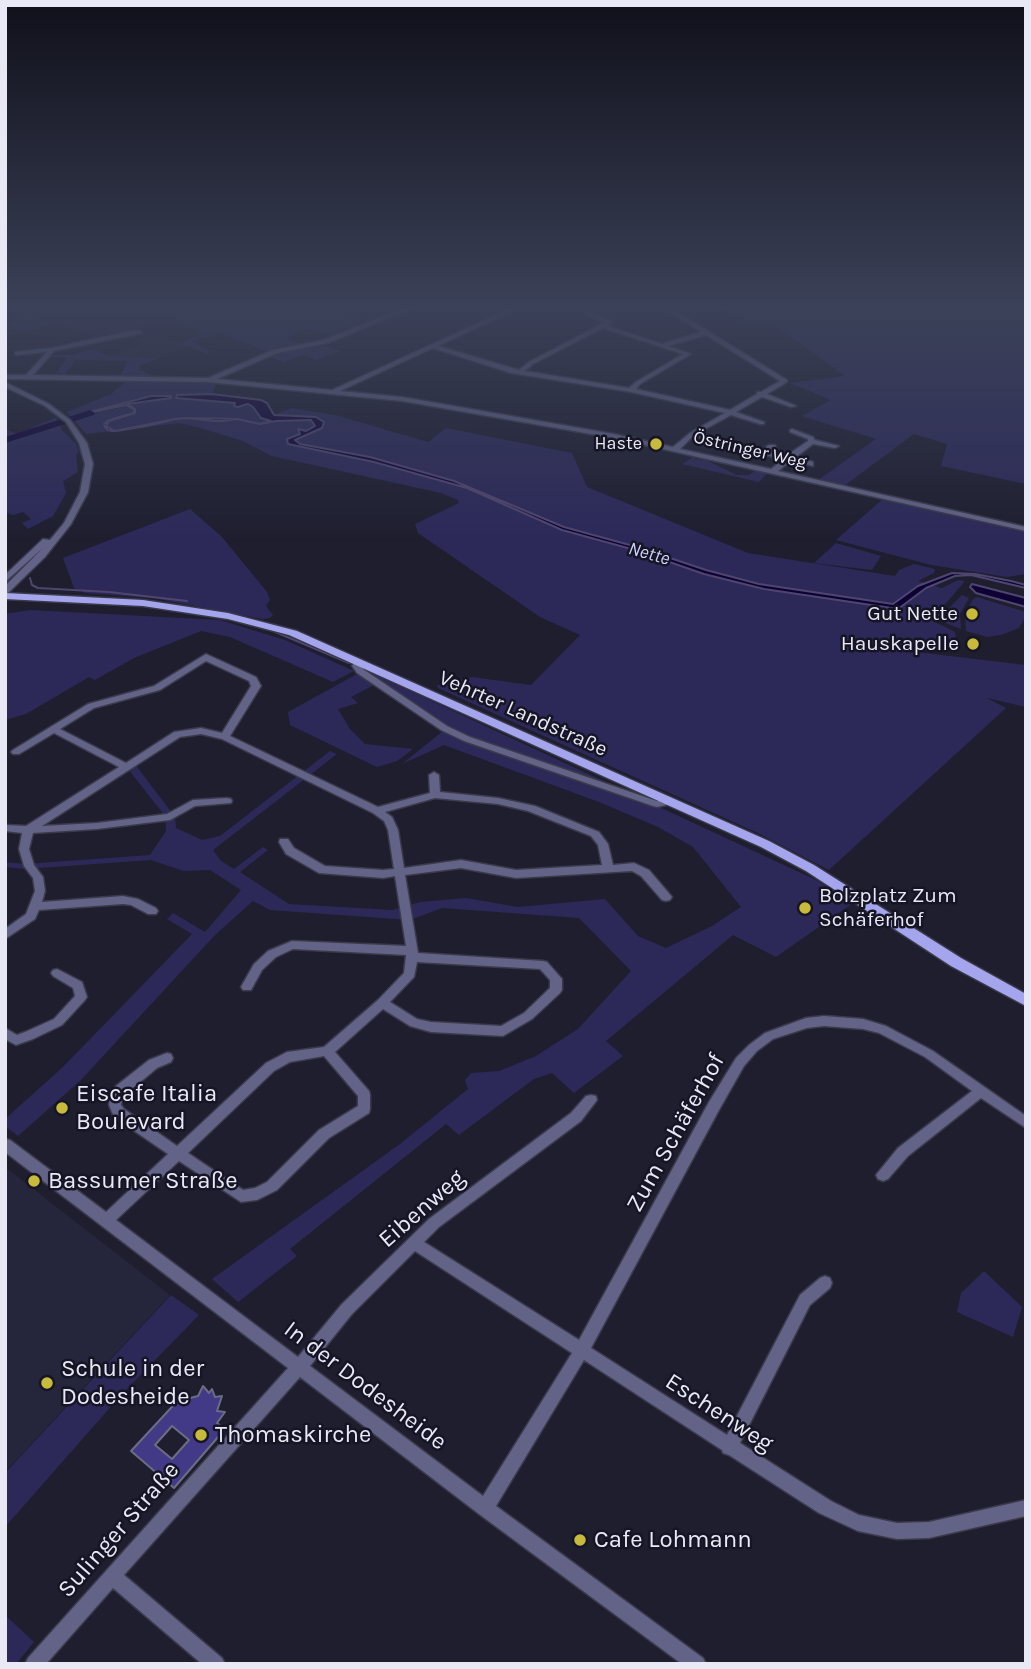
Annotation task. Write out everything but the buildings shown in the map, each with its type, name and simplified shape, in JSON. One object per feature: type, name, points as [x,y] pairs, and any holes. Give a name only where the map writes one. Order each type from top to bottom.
[{"type":"main road","name":"Vehrter Landstraße","points":[[5,594],[143,603],[275,627],[671,801],[810,868],[956,962],[1026,1001]]},
{"type":"main road","name":"Vehrter Landstraße","points":[[5,604],[209,613]]},
{"type":"street","points":[[5,594],[42,555],[75,511],[84,492],[89,464],[83,443],[66,420],[34,398],[7,385]]},
{"type":"street","name":"Östringer Weg","points":[[264,385],[335,391],[503,416],[675,449],[1026,529]]},
{"type":"street","points":[[335,391],[348,385]]},
{"type":"street","points":[[600,385],[729,412],[762,423]]},
{"type":"street","points":[[631,390],[636,385]]},
{"type":"street","points":[[675,449],[692,434],[777,385]]},
{"type":"street","points":[[759,393],[793,406]]},
{"type":"street","points":[[792,431],[811,438],[812,442]]},
{"type":"street","points":[[692,434],[727,443]]},
{"type":"street","points":[[772,471],[812,442],[835,446]]},
{"type":"street","points":[[772,447],[767,450],[769,453],[810,464]]},
{"type":"street","points":[[5,580],[75,511]]},
{"type":"street","points":[[16,752],[100,701],[157,688],[206,657],[253,679],[256,686],[225,737]]},
{"type":"street","name":"Vehrter Landstraße","points":[[359,662],[356,666],[360,670],[444,728],[505,753],[657,804],[671,801]]},
{"type":"street","points":[[55,730],[126,767]]},
{"type":"street","points":[[5,935],[31,916],[40,891],[38,877],[29,866],[24,849],[28,830],[177,734],[201,731],[225,737],[377,811],[388,819],[393,830],[412,954],[411,974],[327,1051],[287,1057],[270,1067],[107,1220]]},
{"type":"street","points":[[434,775],[435,795]]},
{"type":"street","points":[[377,811],[435,795],[531,807],[595,834],[603,844],[608,867]]},
{"type":"street","points":[[5,828],[28,830],[97,826],[170,817],[193,803],[228,801]]},
{"type":"street","points":[[284,842],[290,851],[323,870],[398,872],[461,864],[516,874],[634,867],[645,873],[666,897]]},
{"type":"street","points":[[36,906],[122,900],[134,902],[152,911]]},
{"type":"street","points":[[247,987],[258,967],[272,954],[292,945],[543,965],[556,979],[556,990],[528,1016],[503,1031],[431,1027],[414,1023],[382,1003]]},
{"type":"street","points":[[5,1033],[16,1040],[29,1036],[58,1022],[81,997],[78,985],[57,973]]},
{"type":"street","name":"Zum Schäferhof","points":[[485,1508],[581,1351],[740,1062],[769,1036],[806,1023],[834,1021],[863,1024],[906,1040],[1026,1123]]},
{"type":"street","points":[[167,1058],[153,1063],[121,1090],[115,1105],[119,1112],[241,1196],[257,1194],[272,1186],[324,1134],[364,1110],[364,1095],[327,1051]]},
{"type":"street","points":[[883,1175],[903,1152],[980,1092]]},
{"type":"street","name":"Eibenweg","points":[[298,1368],[347,1309],[434,1223],[576,1117],[591,1100]]},
{"type":"street","name":"In der Dodesheide","points":[[5,1144],[298,1368],[697,1664]]},
{"type":"street","name":"Eschenweg","points":[[414,1242],[729,1447],[825,1507],[858,1523],[897,1531],[929,1530],[1026,1508]]},
{"type":"street","points":[[729,1447],[805,1300],[825,1283]]},
{"type":"street","name":"Sulinger Straße","points":[[34,1664],[298,1368]]},
{"type":"street","points":[[112,1576],[216,1664]]},
{"type":"shaded area","points":[[122,385],[216,385],[212,394],[205,400],[235,403],[242,407],[250,405],[263,420],[291,408],[335,415],[428,442],[446,428],[572,453],[587,487],[748,553],[895,576],[899,570],[914,564],[935,569],[934,573],[918,581],[942,588],[958,580],[965,581],[942,608],[923,616],[955,632],[956,637],[946,643],[920,640],[902,644],[899,650],[1026,665],[1026,707],[987,698],[1006,708],[829,870],[760,834],[438,688],[437,685],[472,677],[531,685],[580,635],[540,617],[418,533],[415,524],[459,503],[458,500],[441,493],[272,456],[243,441],[190,425],[179,423],[86,434],[73,419],[152,400],[153,396],[71,417],[67,412],[111,394]]},
{"type":"shaded area","points":[[795,385],[1026,385],[1026,484],[941,466],[947,444],[914,434],[844,486],[818,480],[876,439],[802,416],[831,400]]},
{"type":"shaded area","points":[[55,418],[61,429],[76,444],[79,453],[76,454],[78,472],[63,481],[66,493],[53,516],[28,529],[22,523],[31,519],[23,512],[13,515],[5,512],[5,429],[17,434]]},
{"type":"shaded area","points":[[695,456],[695,459],[706,460],[737,475],[749,475],[756,470],[768,472],[759,482],[682,464]]},
{"type":"shaded area","points":[[883,499],[1026,531],[1026,574],[1007,577],[931,565],[836,540]]},
{"type":"shaded area","points":[[190,509],[222,537],[267,592],[270,600],[266,606],[273,615],[270,618],[263,619],[153,598],[85,593],[74,588],[63,558]]},
{"type":"shaded area","points":[[836,543],[881,556],[872,570],[814,563]]},
{"type":"shaded area","points":[[962,595],[969,598],[960,614],[961,629],[930,617],[947,610]]},
{"type":"shaded area","points":[[977,597],[1026,612],[1026,616],[1019,628],[1001,635],[987,637],[966,631],[965,614],[973,599]]},
{"type":"shaded area","points":[[30,610],[220,620],[285,640],[354,671],[333,682],[230,637],[201,631],[134,658],[95,680],[89,677],[26,714],[5,720],[5,614]]},
{"type":"shaded area","points":[[365,670],[816,880],[853,903],[776,957],[733,935],[606,1041],[623,1056],[574,1093],[552,1073],[534,1079],[459,1135],[446,1124],[290,1249],[297,1256],[238,1302],[212,1279],[400,1144],[468,1089],[465,1080],[471,1073],[499,1071],[536,1056],[578,1029],[631,971],[579,918],[442,908],[410,920],[270,910],[253,901],[215,935],[80,1081],[18,1136],[5,1126],[5,1119],[62,1068],[192,934],[167,919],[173,913],[205,932],[241,890],[210,870],[184,871],[151,860],[25,869],[5,867],[5,862],[25,864],[150,855],[166,831],[165,816],[128,769],[135,764],[175,817],[176,828],[202,840],[220,836],[330,751],[337,754],[213,850],[221,861],[234,869],[263,847],[268,850],[240,872],[289,904],[392,910],[420,902],[466,898],[518,907],[605,899],[638,936],[666,948],[712,926],[741,907],[693,847],[658,827],[599,802],[444,745],[402,764],[448,727]]},
{"type":"shaded area","points":[[357,674],[374,685],[351,697],[358,703],[338,709],[350,729],[365,744],[413,749],[397,761],[377,767],[290,725],[288,712]]},
{"type":"shaded area","name":"Schule in der Dodesheide","points":[[5,1167],[170,1295],[5,1472]]},
{"type":"shaded area","points":[[984,1271],[1022,1307],[1013,1337],[957,1312],[961,1293]]},
{"type":"shaded area","points":[[171,1295],[199,1315],[122,1394],[5,1527],[5,1473]]},
{"type":"shaded area","points":[[5,1615],[34,1642],[16,1664],[5,1664]]},
{"type":"water","points":[[212,394],[261,400],[267,403],[274,415],[316,417],[324,422],[322,428],[295,440],[300,444],[370,457],[454,481],[564,527],[759,584],[893,604],[918,586],[952,573],[975,574],[1011,581],[1026,585],[1026,588],[971,575],[955,576],[926,588],[898,609],[764,589],[704,574],[635,550],[562,530],[467,488],[374,462],[288,444],[287,439],[300,434],[298,429],[306,431],[315,426],[311,420],[260,424],[271,421],[261,418],[248,404],[238,407],[234,406],[235,403],[176,398],[177,395]]},
{"type":"water","points":[[151,396],[171,396],[128,404],[135,409],[135,413],[109,421],[106,426],[115,431],[108,430],[104,424],[108,421],[116,418],[134,413],[134,409],[126,405],[71,417]]},
{"type":"water","points":[[187,418],[237,419],[214,421]]},
{"type":"water","points":[[175,419],[147,426],[115,431]]},
{"type":"water","points":[[972,584],[1026,598],[1026,607],[976,593],[970,587]]},
{"type":"waterway","name":"Nette","points":[[5,440],[90,413]]},
{"type":"waterway","points":[[30,578],[32,585],[38,588],[109,592],[187,601]]},
{"type":"waterway","points":[[249,624],[269,630]]},
{"type":"waterway","points":[[273,631],[349,663]]},
{"type":"place","name":"Haste","points":[[656,444]]},
{"type":"place","name":"Gut Nette","points":[[972,614]]},
{"type":"place","name":"Hauskapelle","points":[[973,644]]},
{"type":"place","name":"Bolzplatz Zum Schäferhof","points":[[805,908]]},
{"type":"place","name":"Eiscafe Italia Boulevard","points":[[62,1108]]},
{"type":"place","name":"Bassumer Straße","points":[[34,1181]]},
{"type":"place","name":"Schule in der Dodesheide","points":[[47,1383]]},
{"type":"place","name":"Thomaskirche","points":[[201,1435]]},
{"type":"place","name":"Cafe Lohmann","points":[[580,1540]]}]
